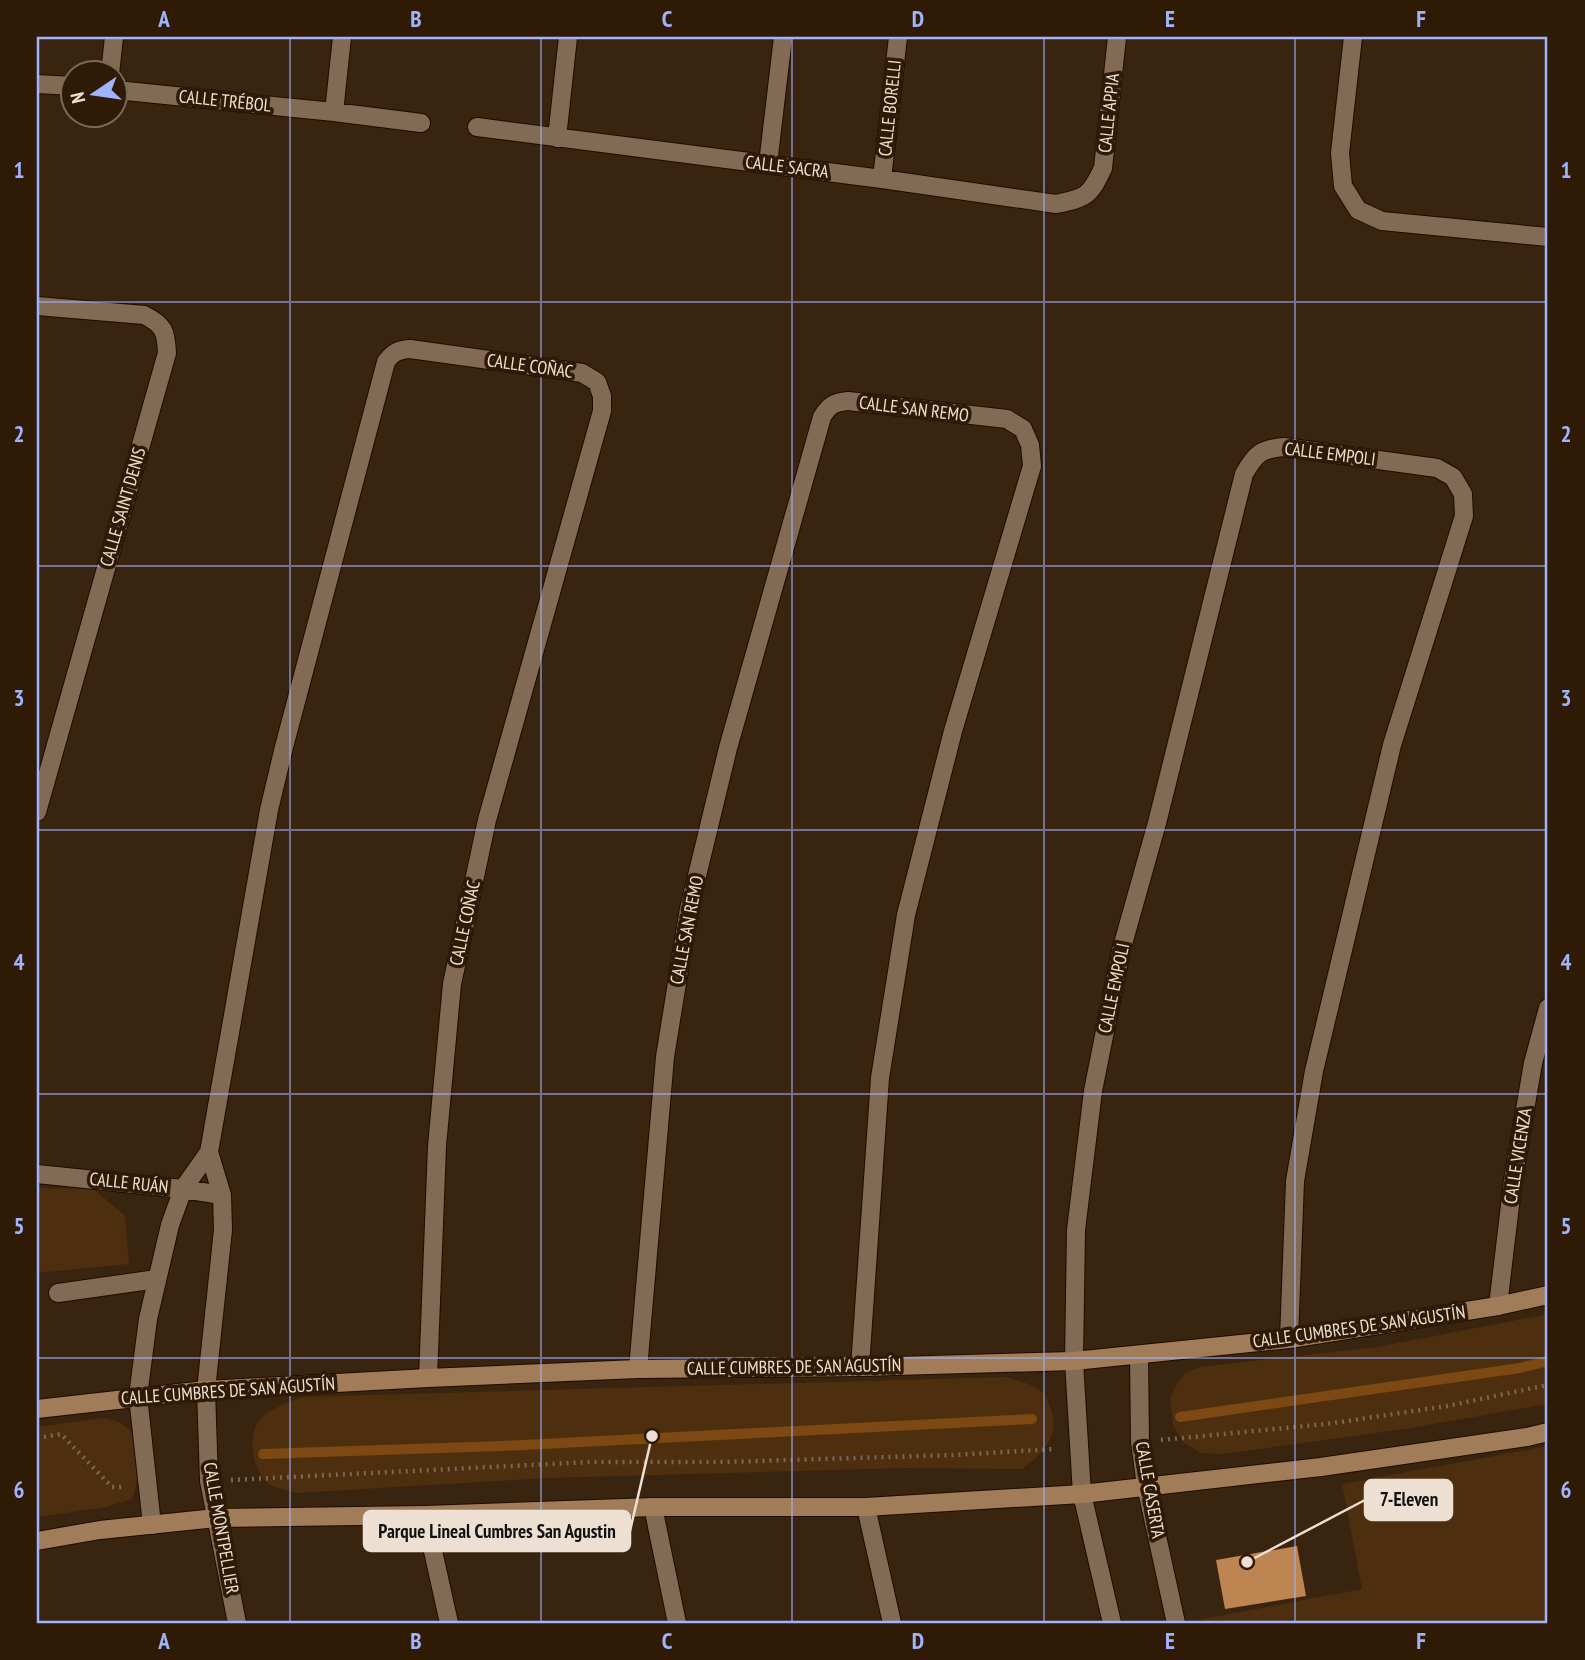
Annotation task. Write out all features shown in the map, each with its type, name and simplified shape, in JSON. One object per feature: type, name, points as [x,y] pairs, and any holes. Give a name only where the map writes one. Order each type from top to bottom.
[{"type":"street","points":[[112,60],[114,37]]},
{"type":"street","points":[[342,37],[334,112],[421,123]]},
{"type":"street","points":[[558,138],[568,37]]},
{"type":"street","points":[[768,164],[783,37]]},
{"type":"street","name":"CALLE BORELLI","points":[[882,179],[898,37]]},
{"type":"street","name":"CALLE APPIA","points":[[1094,188],[1103,168],[1117,37]]},
{"type":"street","points":[[1353,37],[1340,153],[1343,186],[1358,210],[1382,222],[1548,237]]},
{"type":"street","points":[[37,84],[60,85]]},
{"type":"street","name":"CALLE TRÉBOL","points":[[130,91],[334,112]]},
{"type":"street","name":"CALLE SACRA","points":[[477,127],[1056,204],[1078,200],[1094,188]]},
{"type":"street","name":"CALLE SAINT DENIS","points":[[37,306],[144,315],[158,322],[166,335],[167,353],[37,812]]},
{"type":"street","name":"CALLE COÑAC","points":[[152,1525],[138,1396],[148,1318],[170,1225],[183,1189],[209,1152],[269,810],[386,362],[399,350],[410,349],[582,373],[597,382],[603,411],[487,820],[452,984],[437,1146],[428,1378]]},
{"type":"street","name":"CALLE SAN REMO","points":[[638,1369],[665,1057],[689,909],[727,748],[822,417],[828,406],[848,401],[1007,419],[1023,429],[1030,445],[1032,466],[953,731],[906,915],[880,1078],[860,1367]]},
{"type":"street","name":"CALLE EMPOLI","points":[[1082,1493],[1074,1361],[1078,1216],[1093,1091],[1121,951],[1161,810],[1244,474],[1254,457],[1268,448],[1284,447],[1437,468],[1453,477],[1463,494],[1464,516],[1392,745],[1314,1070],[1295,1181],[1289,1339]]},
{"type":"street","name":"CALLE VICENZA","points":[[1498,1306],[1513,1180],[1533,1063],[1548,1008]]},
{"type":"street","name":"CALLE COÑAC","points":[[206,1390],[223,1230],[222,1195],[209,1152]]},
{"type":"street","name":"CALLE RUÁN","points":[[37,1174],[222,1195]]},
{"type":"street","points":[[58,1293],[157,1279]]},
{"type":"street","name":"CALLE CUMBRES DE SAN AGUSTÍN","points":[[37,1409],[206,1390],[428,1378],[638,1369],[1074,1361],[1289,1339],[1498,1306],[1548,1295]]},
{"type":"street","name":"CALLE CASERTA","points":[[1139,1355],[1140,1442],[1146,1486],[1176,1623]]},
{"type":"street","name":"CALLE MONTPELLIER","points":[[206,1390],[209,1481],[237,1623]]},
{"type":"street","points":[[37,1541],[100,1530],[216,1518],[425,1515],[653,1507],[866,1507],[1082,1493],[1321,1467],[1548,1432]]},
{"type":"street","points":[[1082,1493],[1112,1623]]},
{"type":"street","points":[[653,1507],[677,1623]]},
{"type":"street","points":[[866,1507],[892,1623]]},
{"type":"street","points":[[425,1515],[449,1623]]},
{"type":"path","points":[[1140,1442],[1327,1424],[1447,1406],[1548,1385]]},
{"type":"path","points":[[37,1438],[61,1434],[112,1488],[148,1485]]},
{"type":"path","points":[[209,1481],[590,1462],[737,1462],[953,1455],[1078,1447]]},
{"type":"shaded area","points":[[37,1188],[94,1189],[125,1216],[129,1264],[37,1273]]},
{"type":"shaded area","points":[[1548,1314],[1548,1404],[1405,1429],[1222,1454],[1201,1453],[1184,1443],[1173,1425],[1170,1398],[1177,1383],[1186,1373],[1200,1367],[1377,1347]]},
{"type":"shaded area","points":[[1005,1377],[1041,1391],[1052,1415],[1049,1442],[1022,1469],[904,1468],[550,1478],[296,1493],[269,1484],[263,1478],[255,1462],[252,1442],[256,1425],[264,1415],[301,1397]]},
{"type":"shaded area","points":[[103,1418],[117,1421],[135,1437],[140,1457],[138,1479],[132,1499],[106,1507],[37,1517],[37,1427]]},
{"type":"shaded area","points":[[1548,1446],[1548,1623],[1205,1623],[1202,1619],[1362,1589],[1342,1484]]},
{"type":"building","points":[[1297,1546],[1306,1596],[1225,1609],[1216,1560]]},
{"type":"waterway","points":[[1180,1417],[1520,1368],[1548,1361]]},
{"type":"waterway","points":[[263,1454],[501,1446],[1032,1419]]},
{"type":"place","name":"Parque Lineal Cumbres San Agustin","points":[[652,1436]]},
{"type":"place","name":"7-Eleven","points":[[1247,1562]]}]
